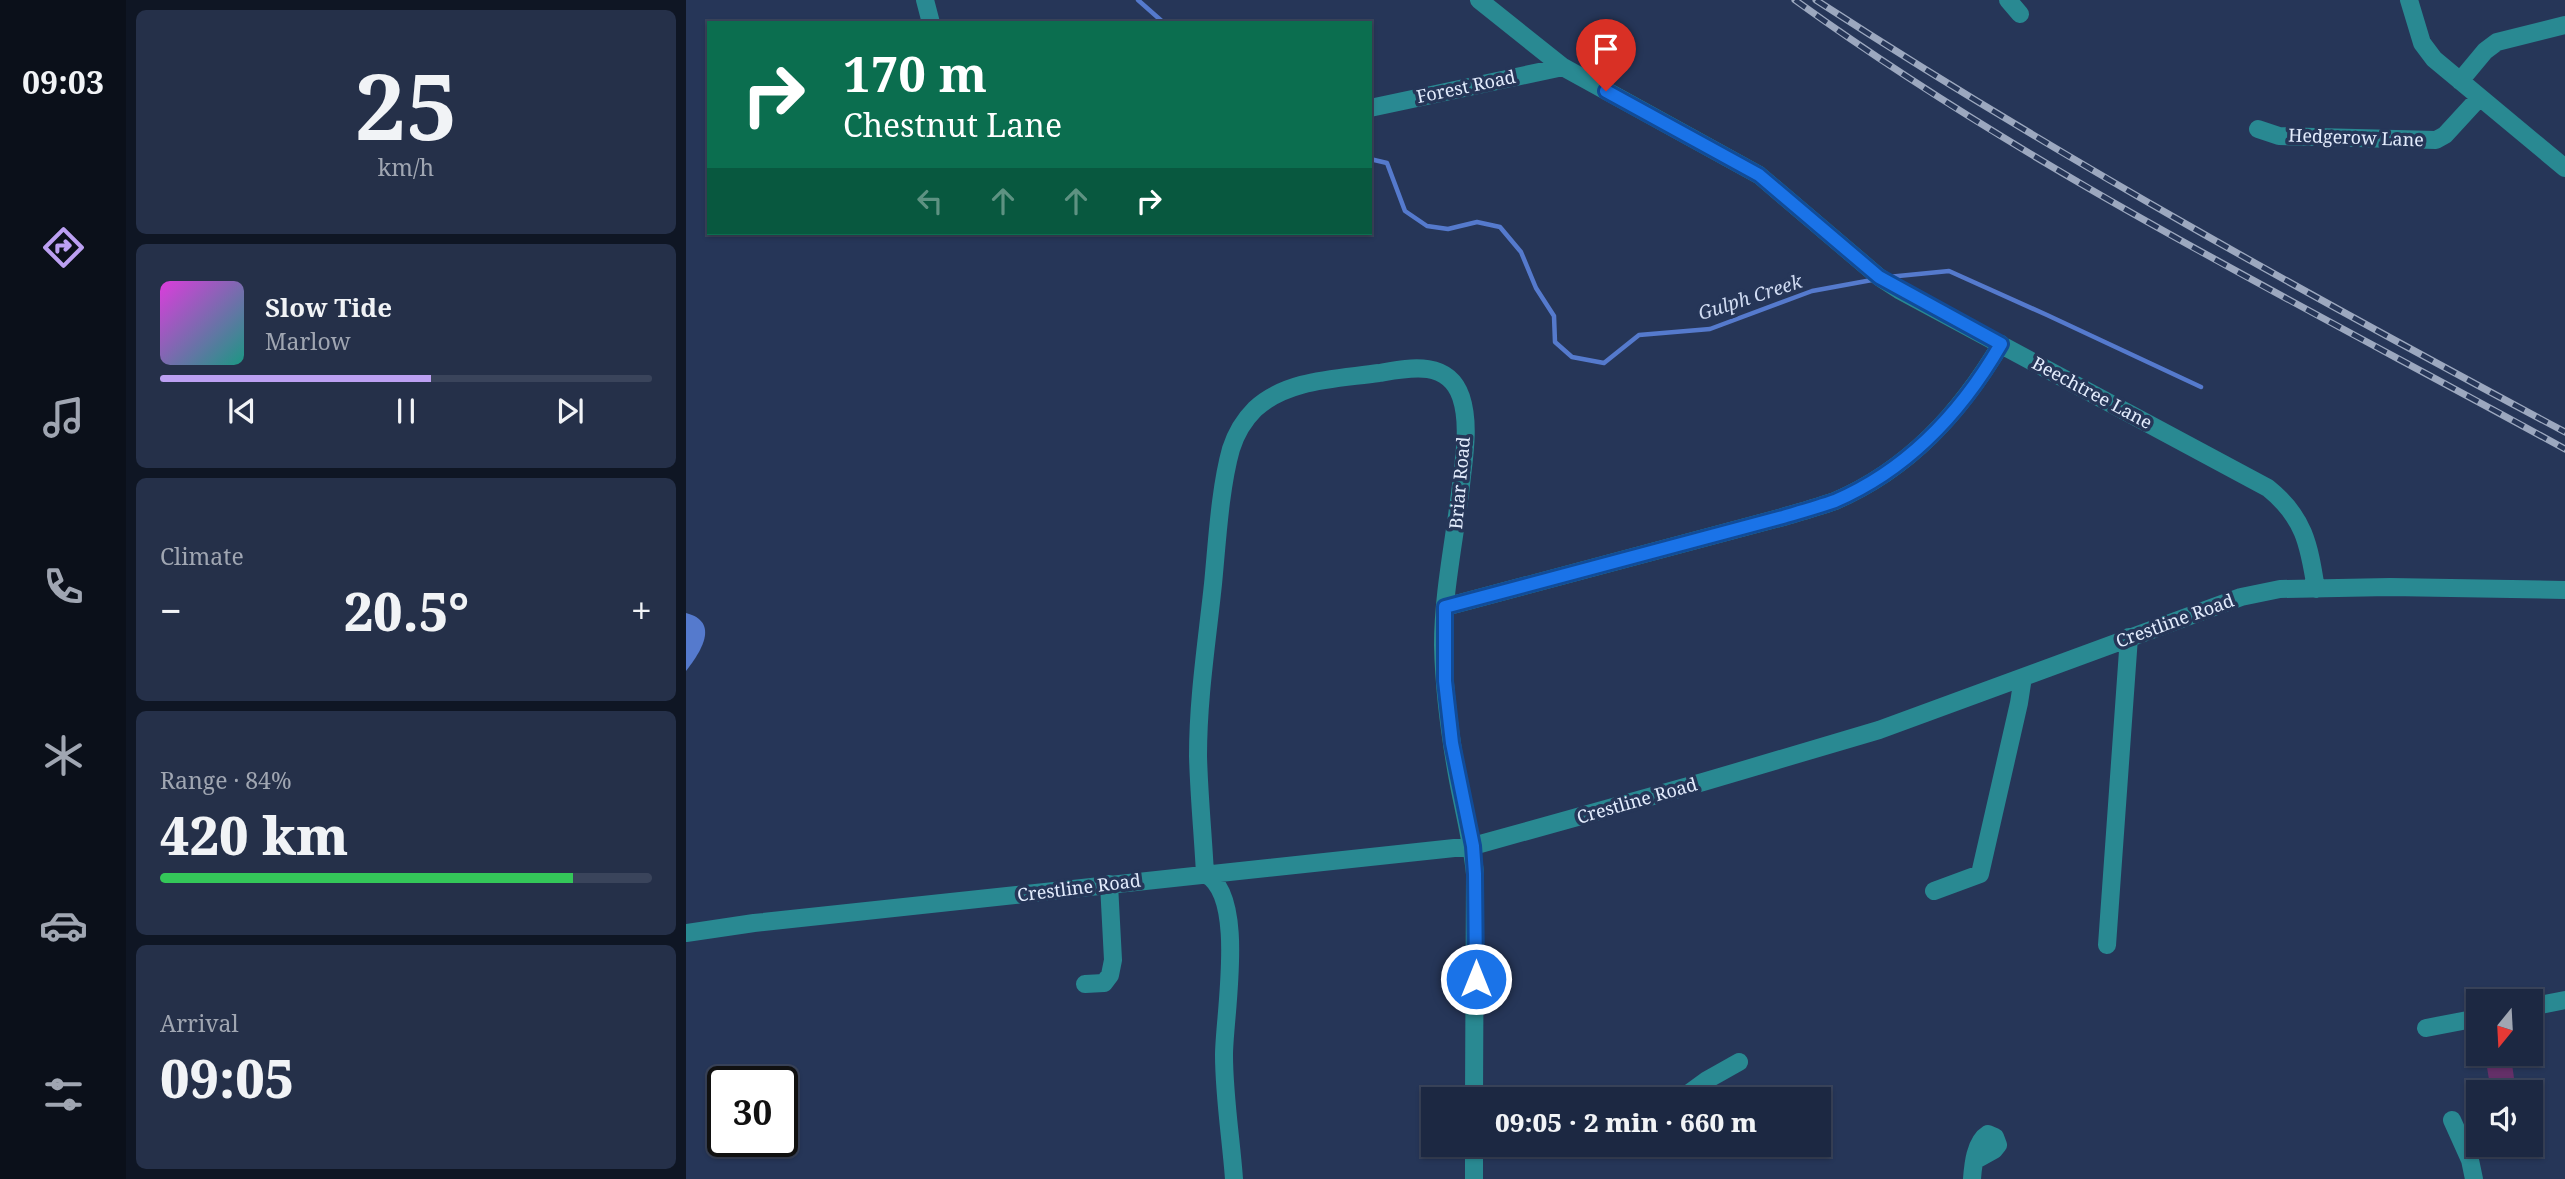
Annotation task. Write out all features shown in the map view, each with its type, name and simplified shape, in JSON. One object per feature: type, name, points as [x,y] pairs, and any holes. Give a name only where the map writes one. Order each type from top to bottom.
[{"type":"street","points":[[925,0],[930,21]]},
{"type":"street","name":"Beechtree Lane","points":[[1479,0],[1563,67],[1759,175],[1879,277],[2274,493],[2295,515],[2304,532],[2310,549],[2316,589]]},
{"type":"street","points":[[2008,0],[2020,14]]},
{"type":"street","points":[[2409,0],[2422,43],[2434,59],[2565,168]]},
{"type":"street","points":[[2460,81],[2485,51],[2497,43],[2565,26]]},
{"type":"street","name":"Forest Road","points":[[1372,108],[1563,67]]},
{"type":"street","name":"Hedgerow Lane","points":[[2258,129],[2279,136],[2436,140],[2445,135],[2479,98]]},
{"type":"street","points":[[1445,607],[1834,501],[1868,484],[1920,449],[1949,419],[1979,381],[2001,344]]},
{"type":"street","name":"Briar Road","points":[[1205,874],[1198,754],[1202,685],[1229,456],[1237,433],[1265,400],[1293,387],[1401,368],[1423,367],[1434,370],[1453,384],[1460,395],[1464,412],[1465,450],[1445,607],[1445,681],[1452,743],[1473,846],[1474,1087]]},
{"type":"street","name":"Crestline Road","points":[[686,933],[754,923],[1473,846],[1667,793],[1879,730],[2241,597],[2280,589],[2565,590]]},
{"type":"street","points":[[2107,945],[2129,637]]},
{"type":"street","points":[[1934,891],[1980,874],[2023,677]]},
{"type":"street","points":[[1205,874],[1213,878],[1219,886],[1227,916],[1231,967],[1224,1055],[1234,1179]]},
{"type":"street","points":[[1085,984],[1104,983],[1112,970],[1109,884]]},
{"type":"street","points":[[2543,1004],[2565,1000]]},
{"type":"street","points":[[2426,1028],[2466,1020]]},
{"type":"street","points":[[1697,1087],[1739,1062]]},
{"type":"street","points":[[2452,1120],[2470,1160],[2474,1179]]},
{"type":"street","points":[[1474,1157],[1474,1179]]},
{"type":"street","points":[[1972,1179],[1976,1160]]},
{"type":"shaded area","points":[[2487,1066],[2512,1066],[2514,1080],[2489,1080]]},
{"type":"water","points":[[686,613],[697,617],[703,623],[705,631],[697,656],[686,671]]},
{"type":"waterway","name":"Gulph Creek","points":[[1138,0],[1162,21]]},
{"type":"waterway","name":"Gulph Creek","points":[[1372,159],[1387,163],[1405,211],[1427,226],[1448,229],[1477,222],[1500,227],[1521,252],[1536,288],[1554,316],[1555,342],[1572,357],[1604,363],[1639,335],[1710,329],[1812,291],[1872,280]]},
{"type":"waterway","name":"Gulph Creek","points":[[1888,277],[1949,271],[2201,387]]},
{"type":"railway","points":[[1795,0],[1980,123],[2076,181],[2565,449]]},
{"type":"railway","points":[[1816,0],[2092,170],[2374,329],[2565,432]]},
{"type":"route","points":[[1476,979],[1473,846],[1452,743],[1443,643],[1445,607],[1834,501],[1868,484],[1920,449],[1949,419],[1979,381],[2001,344],[1879,277],[1759,175],[1606,91]]}]
